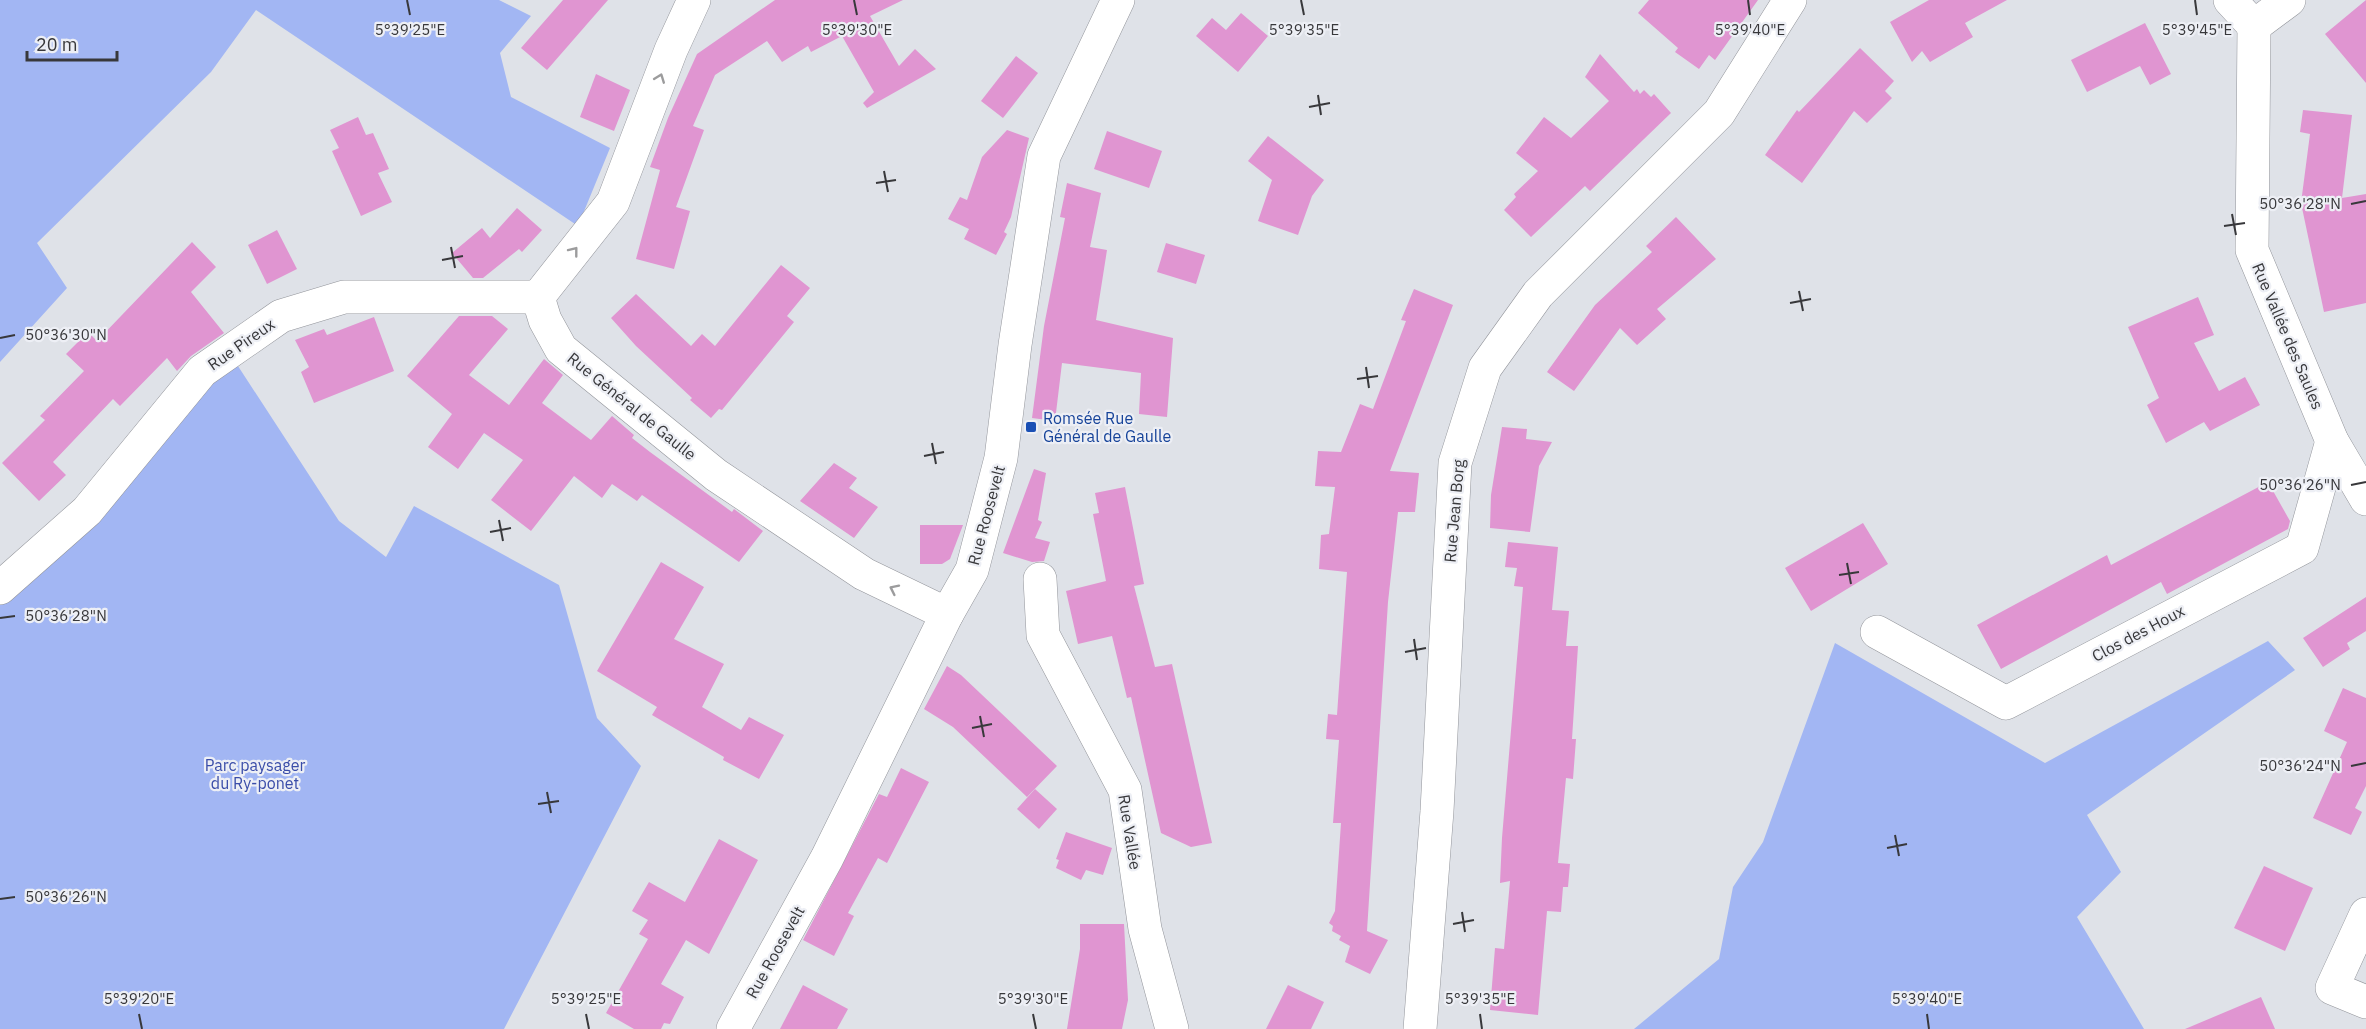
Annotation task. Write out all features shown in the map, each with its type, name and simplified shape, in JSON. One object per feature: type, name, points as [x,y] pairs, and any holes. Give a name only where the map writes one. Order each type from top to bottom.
[{"type":"street","points":[[538,297],[613,202],[671,50],[694,0]]},
{"type":"street","name":"Rue Roosevelt","points":[[733,1029],[827,858],[947,614],[972,570],[1001,458],[1015,345],[1044,156],[1118,0]]},
{"type":"street","name":"Rue Jean Borg","points":[[1420,1029],[1437,811],[1455,463],[1485,368],[1538,294],[1719,113],[1790,0]]},
{"type":"street","points":[[2230,0],[2254,26],[2289,0]]},
{"type":"street","name":"Rue Vallée des Saules","points":[[2254,26],[2253,250],[2332,441],[2366,500]]},
{"type":"street","name":"Rue Pireux","points":[[0,588],[87,511],[202,371],[281,316],[344,297],[538,297]]},
{"type":"street","name":"Rue Général de Gaulle","points":[[538,297],[545,320],[561,349],[716,475],[864,574],[947,614]]},
{"type":"street","name":"Clos des Houx","points":[[1877,632],[2006,702],[2302,548],[2332,441]]},
{"type":"street","name":"Rue Vallée","points":[[1040,579],[1043,635],[1125,790],[1144,929],[1172,1029]]},
{"type":"street","points":[[2366,914],[2332,988],[2366,1002]]},
{"type":"green space","points":[[0,0],[499,0],[531,16],[500,53],[511,97],[610,148],[578,226],[256,10],[211,72],[37,243],[67,288],[0,362]]},
{"type":"green space","name":"Parc paysager du Ry-ponet","points":[[236,363],[339,521],[386,557],[414,506],[559,585],[597,718],[641,766],[504,1029],[0,1029],[0,588],[202,371]]},
{"type":"green space","points":[[2268,641],[2295,670],[2087,815],[2121,872],[2077,917],[2144,1029],[1634,1029],[1719,959],[1733,887],[1763,842],[1835,643],[2045,763]]},
{"type":"building","points":[[563,0],[608,0],[547,70],[521,48]]},
{"type":"building","points":[[775,0],[903,0],[870,16],[899,66],[915,49],[936,69],[867,108],[863,103],[874,92],[842,36],[811,52],[808,46],[782,62],[767,41],[715,75],[693,126],[704,130],[676,207],[690,211],[674,269],[636,259],[660,170],[650,167],[668,118],[697,54]]},
{"type":"building","points":[[1649,0],[1758,0],[1715,60],[1709,55],[1699,69],[1675,52],[1678,48],[1638,13]]},
{"type":"building","points":[[1929,0],[2007,0],[1965,23],[1973,37],[1930,62],[1922,51],[1912,62],[1890,22]]},
{"type":"building","points":[[2366,0],[2366,83],[2325,34]]},
{"type":"building","points":[[1241,13],[1268,36],[1238,72],[1196,36],[1212,18],[1226,30]]},
{"type":"building","points":[[2145,23],[2171,74],[2150,85],[2140,66],[2087,92],[2071,60]]},
{"type":"building","points":[[1860,48],[1894,81],[1885,91],[1892,98],[1867,123],[1854,111],[1802,183],[1765,155],[1797,110],[1799,112]]},
{"type":"building","points":[[1600,54],[1634,92],[1637,89],[1640,94],[1644,90],[1651,97],[1654,94],[1671,113],[1590,191],[1585,186],[1531,237],[1504,210],[1516,197],[1514,194],[1538,171],[1516,153],[1544,117],[1571,138],[1609,101],[1585,77]]},
{"type":"building","points":[[1016,56],[1038,73],[1003,118],[981,101]]},
{"type":"building","points":[[596,74],[630,90],[614,131],[580,117]]},
{"type":"building","points":[[2303,110],[2352,115],[2342,198],[2366,194],[2366,303],[2324,312],[2301,203],[2310,134],[2300,132]]},
{"type":"building","points":[[358,117],[366,135],[373,133],[389,169],[378,173],[392,202],[361,216],[332,151],[339,148],[330,130]]},
{"type":"building","points":[[1007,130],[1029,138],[1011,217],[1004,232],[1007,234],[996,255],[964,239],[969,229],[948,219],[960,197],[967,200],[982,157]]},
{"type":"building","points":[[1107,131],[1162,151],[1149,188],[1094,169]]},
{"type":"building","points":[[1268,136],[1324,180],[1312,196],[1298,235],[1258,221],[1272,180],[1248,161]]},
{"type":"building","points":[[1067,183],[1101,193],[1090,247],[1107,250],[1096,320],[1173,338],[1167,417],[1139,414],[1141,373],[1062,363],[1055,421],[1032,418],[1044,326],[1065,218],[1060,217]]},
{"type":"building","points":[[517,208],[542,230],[522,252],[519,249],[483,278],[473,278],[452,253],[482,228],[490,238]]},
{"type":"building","points":[[1676,217],[1716,259],[1657,309],[1666,319],[1637,345],[1620,328],[1574,391],[1547,372],[1595,305],[1652,252],[1646,246]]},
{"type":"building","points":[[277,230],[297,269],[267,284],[248,245]]},
{"type":"building","points":[[192,242],[216,267],[191,292],[224,333],[191,356],[177,371],[167,358],[120,406],[113,399],[53,462],[66,475],[39,501],[2,463],[45,420],[40,416],[84,371],[66,354],[88,332],[97,341]]},
{"type":"building","points":[[1166,243],[1205,255],[1196,284],[1157,272]]},
{"type":"building","points":[[781,265],[810,288],[787,316],[794,322],[722,410],[719,409],[711,418],[636,346],[611,318],[636,294],[691,346],[702,334],[715,346]]},
{"type":"building","points":[[1414,289],[1453,305],[1390,471],[1419,473],[1415,512],[1398,512],[1388,602],[1367,931],[1388,940],[1370,974],[1345,962],[1350,946],[1339,940],[1341,936],[1332,931],[1333,926],[1329,923],[1335,911],[1341,823],[1333,823],[1339,740],[1326,739],[1328,714],[1337,715],[1347,572],[1319,569],[1321,535],[1329,534],[1335,487],[1315,486],[1318,451],[1341,452],[1360,404],[1373,409],[1406,321],[1401,320]]},
{"type":"building","points":[[2198,297],[2214,335],[2194,343],[2219,391],[2245,377],[2260,405],[2210,431],[2204,422],[2166,443],[2147,405],[2159,398],[2128,327]]},
{"type":"building","points":[[459,316],[492,316],[508,329],[469,375],[509,405],[544,359],[563,375],[542,403],[591,440],[612,416],[634,435],[632,438],[650,452],[732,512],[734,509],[763,531],[739,562],[642,495],[637,501],[612,484],[602,498],[574,476],[531,531],[491,500],[523,460],[484,433],[458,469],[428,447],[452,414],[407,376]]},
{"type":"building","points":[[374,317],[394,371],[314,403],[301,372],[309,367],[295,340],[324,329],[327,335]]},
{"type":"building","points":[[1502,427],[1527,429],[1526,439],[1552,442],[1539,466],[1530,532],[1490,528],[1491,495]]},
{"type":"building","points":[[834,463],[857,478],[849,488],[878,507],[854,538],[800,501]]},
{"type":"building","points":[[1034,469],[1046,473],[1038,520],[1042,522],[1035,538],[1050,542],[1044,561],[1032,562],[1003,553]]},
{"type":"building","points":[[2268,482],[2290,521],[2288,529],[2167,594],[2161,582],[2001,669],[1977,625],[2107,555],[2111,565]]},
{"type":"building","points":[[1125,487],[1144,584],[1134,586],[1155,667],[1172,664],[1212,843],[1191,847],[1161,833],[1131,697],[1127,698],[1112,636],[1078,644],[1066,591],[1106,581],[1093,514],[1099,513],[1095,493]]},
{"type":"building","points":[[1863,523],[1888,564],[1811,611],[1785,568]]},
{"type":"building","points":[[920,525],[963,525],[950,559],[942,564],[920,564]]},
{"type":"building","points":[[1508,542],[1558,547],[1552,610],[1569,611],[1566,646],[1578,646],[1572,739],[1576,739],[1573,779],[1566,778],[1558,863],[1570,864],[1568,887],[1563,887],[1561,912],[1547,911],[1538,1015],[1490,1010],[1495,948],[1504,949],[1510,881],[1500,883],[1523,587],[1514,586],[1517,568],[1505,567]]},
{"type":"building","points":[[661,562],[704,587],[674,639],[724,664],[702,707],[741,730],[749,717],[784,735],[759,779],[723,760],[724,757],[652,715],[657,707],[597,671]]},
{"type":"building","points":[[2366,597],[2366,631],[2347,643],[2350,649],[2323,667],[2303,638]]},
{"type":"building","points":[[947,666],[961,675],[1057,766],[1027,797],[953,727],[924,709]]},
{"type":"building","points":[[2343,688],[2366,698],[2366,786],[2355,808],[2362,812],[2351,835],[2313,818],[2347,742],[2324,731]]},
{"type":"building","points":[[901,768],[929,782],[887,863],[878,858],[848,913],[854,916],[834,956],[803,940],[879,794],[887,797]]},
{"type":"building","points":[[1035,789],[1057,809],[1039,829],[1017,809]]},
{"type":"building","points":[[1066,832],[1112,848],[1103,875],[1086,870],[1081,880],[1056,868],[1059,860],[1056,859]]},
{"type":"building","points":[[719,839],[758,860],[709,954],[686,940],[661,984],[684,997],[670,1024],[664,1023],[661,1029],[634,1029],[606,1013],[648,939],[639,934],[648,920],[632,911],[649,882],[685,902]]},
{"type":"building","points":[[2264,866],[2313,888],[2285,951],[2234,928]]},
{"type":"building","points":[[1080,924],[1124,924],[1128,1000],[1122,1029],[1067,1029],[1080,949]]},
{"type":"building","points":[[803,985],[848,1009],[837,1029],[780,1029]]},
{"type":"building","points":[[1288,985],[1324,1002],[1311,1029],[1266,1029]]},
{"type":"building","points":[[2261,997],[2275,1029],[2185,1029]]},
{"type":"place","name":"Romsée Rue Général de Gaulle","points":[[1031,427]]}]
